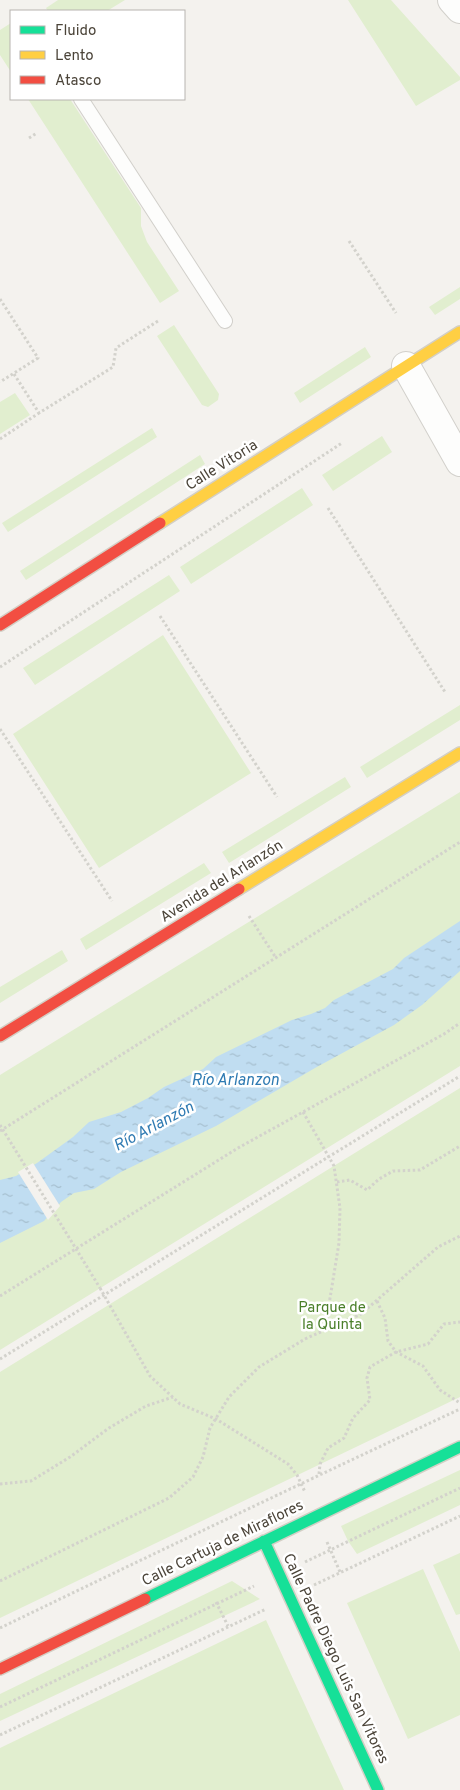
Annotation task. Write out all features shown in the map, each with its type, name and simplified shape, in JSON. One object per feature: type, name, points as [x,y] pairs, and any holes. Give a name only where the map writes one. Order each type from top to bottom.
[{"type":"main road","name":"Calle Vitoria","points":[[0,625],[460,332]]},
{"type":"main road","name":"Avenida del Arlanzón","points":[[0,1036],[460,753]]},
{"type":"main road","name":"Calle Cartuja de Miraflores","points":[[0,1669],[460,1447]]},
{"type":"main road","name":"Calle Padre Diego Luis San Vitores","points":[[264,1541],[378,1790]]},
{"type":"street","points":[[452,0],[460,9]]},
{"type":"street","points":[[406,366],[460,462]]},
{"type":"lane","points":[[82,100],[225,321]]},
{"type":"path","points":[[29,138],[37,133]]},
{"type":"path","points":[[348,242],[396,313]]},
{"type":"path","points":[[0,299],[38,358],[0,382]]},
{"type":"path","points":[[0,438],[113,367],[116,348],[158,321]]},
{"type":"path","points":[[14,374],[40,413]]},
{"type":"path","points":[[0,667],[346,441]]},
{"type":"path","points":[[328,508],[445,692]]},
{"type":"path","points":[[160,616],[277,797]]},
{"type":"path","points":[[0,729],[112,901]]},
{"type":"path","points":[[0,1131],[460,842]]},
{"type":"path","points":[[247,913],[276,958]]},
{"type":"path","points":[[0,1296],[238,1148],[444,1034],[460,1023]]},
{"type":"path","points":[[0,1359],[460,1076]]},
{"type":"path","points":[[303,1112],[334,1166],[340,1208],[339,1243],[325,1330]]},
{"type":"path","points":[[0,1125],[100,1288],[150,1376],[180,1404],[216,1419],[288,1464],[301,1482],[305,1492]]},
{"type":"path","points":[[337,1182],[350,1180],[367,1190],[379,1179],[393,1171],[420,1170],[460,1146]]},
{"type":"path","points":[[0,1580],[169,1498],[193,1477],[203,1457],[210,1428],[229,1397],[259,1367],[305,1338],[361,1314],[438,1248],[460,1236]]},
{"type":"path","points":[[377,1301],[385,1318],[388,1340],[396,1352],[424,1366],[440,1390],[460,1403]]},
{"type":"path","points":[[319,1474],[320,1464],[328,1448],[344,1438],[353,1418],[370,1400],[367,1378],[370,1367],[396,1352],[428,1344],[444,1324],[460,1322]]},
{"type":"path","points":[[0,1484],[31,1482],[70,1457],[109,1428],[146,1406],[173,1397]]},
{"type":"path","points":[[0,1628],[301,1482],[460,1408]]},
{"type":"path","points":[[305,1562],[460,1488]]},
{"type":"path","points":[[309,1587],[460,1516]]},
{"type":"path","points":[[324,1534],[340,1572]]},
{"type":"path","points":[[0,1707],[252,1587]]},
{"type":"path","points":[[213,1595],[228,1626]]},
{"type":"path","points":[[0,1735],[269,1607]]},
{"type":"green space","points":[[58,0],[125,0],[109,10],[47,10],[46,8]]},
{"type":"green space","points":[[348,0],[391,0],[460,77],[460,80],[416,106]]},
{"type":"green space","points":[[10,24],[10,70],[0,55],[0,30]]},
{"type":"green space","points":[[29,100],[71,100],[141,208],[141,226],[147,242],[179,291],[160,303]]},
{"type":"green space","points":[[460,287],[460,299],[435,315],[429,307]]},
{"type":"green space","points":[[174,325],[219,394],[218,400],[208,407],[202,405],[157,336]]},
{"type":"green space","points":[[365,347],[371,357],[300,403],[294,393]]},
{"type":"green space","points":[[15,393],[30,415],[0,434],[0,402]]},
{"type":"green space","points":[[152,428],[157,437],[8,532],[2,523]]},
{"type":"green space","points":[[382,436],[392,452],[333,491],[322,475]]},
{"type":"green space","points":[[200,455],[205,464],[26,580],[20,571]]},
{"type":"green space","points":[[302,488],[313,505],[191,584],[180,567]]},
{"type":"green space","points":[[169,575],[180,591],[35,685],[23,668]]},
{"type":"green space","points":[[163,635],[251,773],[99,868],[13,734]]},
{"type":"green space","points":[[460,705],[460,720],[367,778],[360,767]]},
{"type":"green space","points":[[345,777],[351,787],[229,863],[222,852]]},
{"type":"green space","points":[[460,792],[460,1066],[0,1350],[0,1075]]},
{"type":"green space","points":[[204,863],[211,873],[86,950],[80,939]]},
{"type":"green space","points":[[62,950],[68,961],[0,1003],[0,987]]},
{"type":"green space","name":"Parque de la Quinta","points":[[460,1088],[460,1397],[0,1618],[0,1372]]},
{"type":"green space","points":[[460,1470],[460,1505],[357,1554],[341,1526]]},
{"type":"green space","points":[[460,1553],[460,1614],[456,1615],[433,1565]]},
{"type":"green space","points":[[423,1569],[460,1652],[460,1715],[408,1739],[347,1603]]},
{"type":"green space","points":[[232,1581],[260,1599],[0,1721],[0,1694]]},
{"type":"green space","points":[[266,1620],[344,1790],[0,1790],[0,1748]]},
{"type":"water","name":"Río Arlanzon","points":[[460,921],[460,971],[422,1005],[394,1025],[315,1068],[216,1126],[121,1172],[94,1189],[74,1193],[61,1202],[44,1221],[0,1243],[0,1180],[16,1176],[37,1163],[73,1137],[89,1122],[121,1112],[164,1087],[203,1069],[216,1057],[292,1020],[325,1008],[334,1000],[393,969],[404,958]]},
{"type":"pier","points":[[33,1163],[60,1206],[48,1220],[18,1172]]},
{"type":"traffic: fast","points":[[145,1599],[460,1447]]},
{"type":"traffic: fast","points":[[264,1541],[378,1790]]},
{"type":"traffic: slow","points":[[160,523],[460,332]]},
{"type":"traffic: slow","points":[[239,889],[460,753]]},
{"type":"traffic: jam","points":[[0,625],[160,523]]},
{"type":"traffic: jam","points":[[0,1036],[239,889]]},
{"type":"traffic: jam","points":[[0,1669],[145,1599]]},
{"type":"water label","name":"Río Arlanzón","points":[[154,1127]]}]
